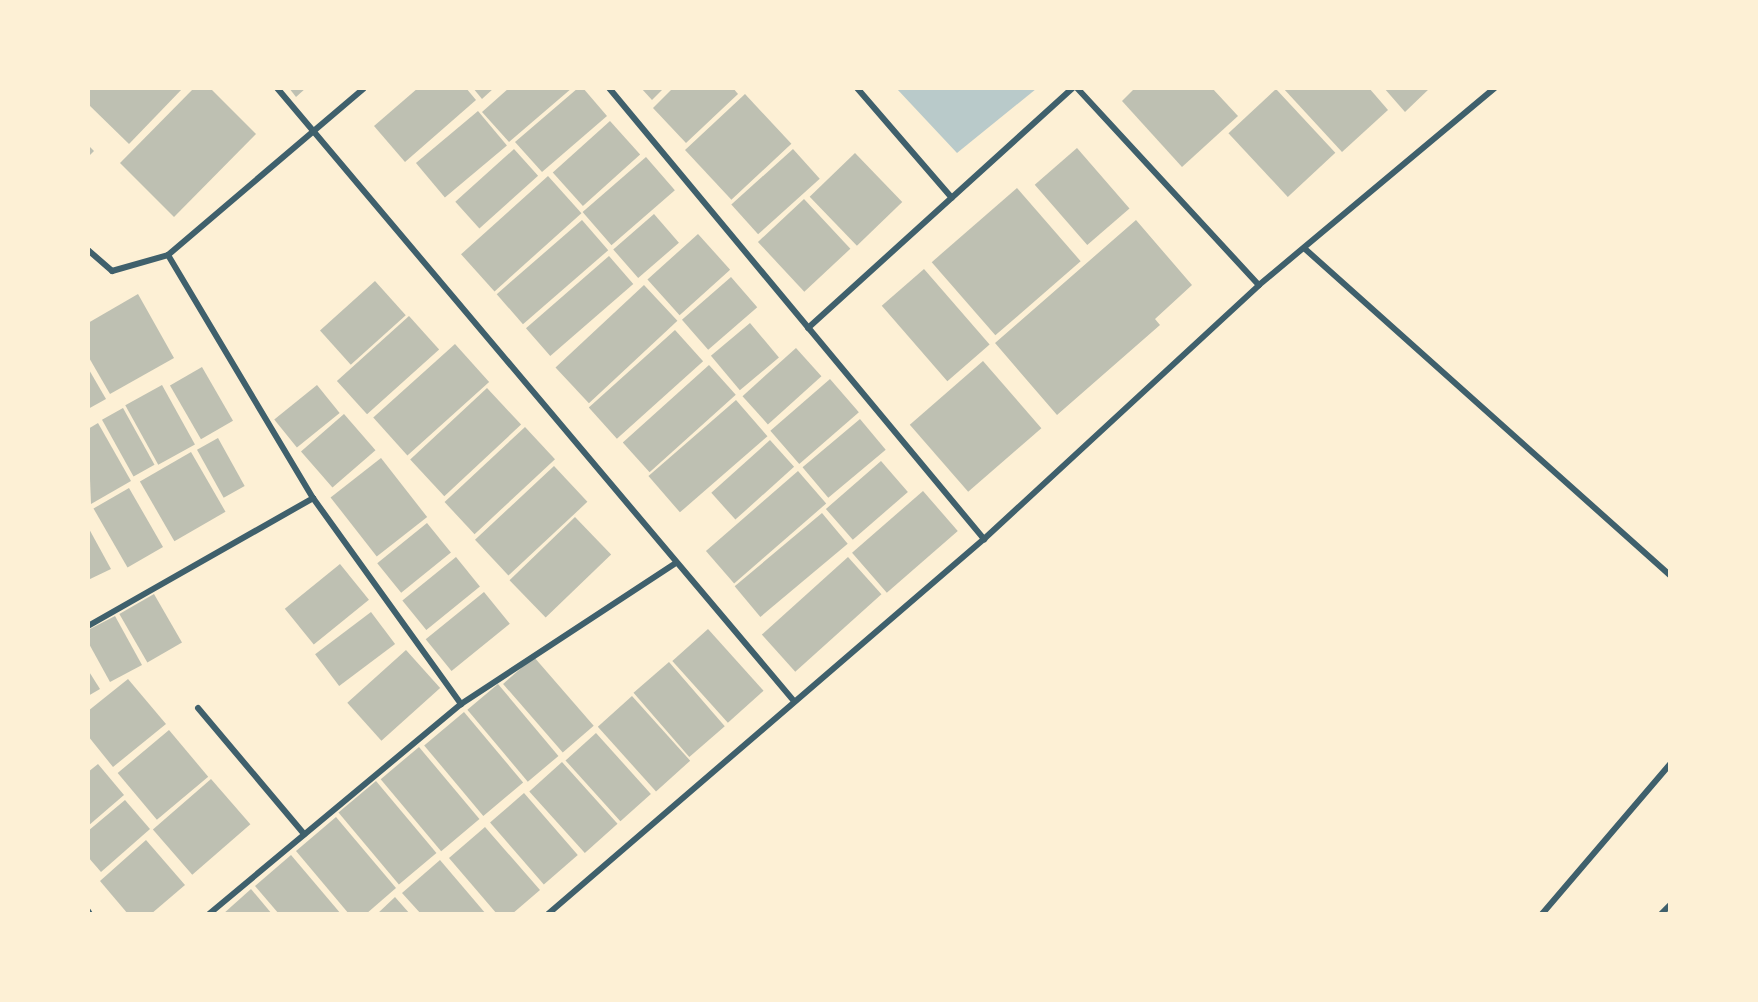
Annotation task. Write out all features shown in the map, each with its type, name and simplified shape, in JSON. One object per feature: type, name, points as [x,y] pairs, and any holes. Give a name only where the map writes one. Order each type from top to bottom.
[{"type":"street","points":[[277,88],[794,700]]},
{"type":"street","points":[[88,250],[91,258],[112,271],[168,255],[364,88]]},
{"type":"street","points":[[609,88],[984,539]]},
{"type":"street","points":[[857,88],[952,198]]},
{"type":"street","points":[[808,328],[1075,88],[1259,285]]},
{"type":"street","points":[[548,914],[794,700],[984,539],[1259,285],[1495,88]]},
{"type":"street","points":[[1304,248],[1670,575]]},
{"type":"street","points":[[168,255],[313,498],[461,704]]},
{"type":"street","points":[[88,626],[313,498]]},
{"type":"street","points":[[209,914],[461,704],[676,563]]},
{"type":"street","points":[[198,708],[304,834]]},
{"type":"street","points":[[1542,914],[1670,764]]},
{"type":"street","points":[[1661,914],[1670,905]]},
{"type":"shaded area","points":[[897,89],[1036,89],[957,153]]},
{"type":"building","points":[[88,88],[183,88],[129,144],[88,104]]},
{"type":"building","points":[[194,88],[210,88],[256,134],[174,217],[120,163]]},
{"type":"building","points":[[289,88],[306,88],[296,97]]},
{"type":"building","points":[[418,88],[466,88],[476,100],[405,162],[374,126]]},
{"type":"building","points":[[473,88],[494,88],[482,99]]},
{"type":"building","points":[[509,88],[572,88],[509,142],[482,112]]},
{"type":"building","points":[[578,88],[583,88],[607,116],[542,172],[515,142]]},
{"type":"building","points":[[641,88],[664,88],[652,100]]},
{"type":"building","points":[[673,88],[733,88],[738,94],[686,143],[653,108]]},
{"type":"building","points":[[1135,88],[1212,88],[1238,116],[1182,167],[1122,101]]},
{"type":"building","points":[[1283,88],[1369,88],[1388,110],[1342,152]]},
{"type":"building","points":[[1384,88],[1430,88],[1405,112]]},
{"type":"building","points":[[1276,89],[1335,153],[1288,197],[1228,133]]},
{"type":"building","points":[[745,94],[791,144],[731,200],[685,150]]},
{"type":"building","points":[[478,111],[507,145],[445,198],[416,163]]},
{"type":"building","points":[[610,121],[640,154],[583,206],[553,173]]},
{"type":"building","points":[[88,145],[94,151],[88,157]]},
{"type":"building","points":[[1077,148],[1129,208],[1087,245],[1035,185]]},
{"type":"building","points":[[514,149],[538,176],[479,229],[455,202]]},
{"type":"building","points":[[793,149],[820,179],[758,234],[731,205]]},
{"type":"building","points":[[855,153],[902,202],[857,246],[810,197]]},
{"type":"building","points":[[646,157],[675,190],[611,245],[583,212]]},
{"type":"building","points":[[548,176],[581,213],[495,291],[461,254]]},
{"type":"building","points":[[1017,188],[1081,261],[995,335],[932,262]]},
{"type":"building","points":[[804,199],[850,249],[804,292],[758,242]]},
{"type":"building","points":[[654,214],[679,243],[638,278],[613,249]]},
{"type":"building","points":[[582,220],[608,250],[523,324],[497,294]]},
{"type":"building","points":[[1136,220],[1192,285],[1155,319],[1160,325],[1057,415],[995,343]]},
{"type":"building","points":[[698,234],[730,270],[680,315],[647,280]]},
{"type":"building","points":[[609,256],[633,284],[550,356],[526,328]]},
{"type":"building","points":[[924,269],[990,344],[947,381],[882,306]]},
{"type":"building","points":[[731,277],[757,307],[708,350],[682,320]]},
{"type":"building","points":[[375,281],[406,315],[351,365],[320,331]]},
{"type":"building","points":[[644,285],[677,321],[589,403],[556,368]]},
{"type":"building","points":[[138,294],[174,358],[110,394],[88,356],[88,323]]},
{"type":"building","points":[[409,316],[439,349],[367,414],[337,381]]},
{"type":"building","points":[[750,323],[779,357],[740,390],[711,356]]},
{"type":"building","points":[[675,330],[703,361],[617,439],[589,408]]},
{"type":"building","points":[[455,344],[489,382],[407,456],[373,418]]},
{"type":"building","points":[[796,348],[821,376],[768,424],[742,396]]},
{"type":"building","points":[[983,361],[1041,428],[968,492],[910,425]]},
{"type":"building","points":[[709,365],[736,395],[650,472],[623,443]]},
{"type":"building","points":[[202,367],[233,421],[201,439],[170,386]]},
{"type":"building","points":[[88,368],[106,399],[88,409]]},
{"type":"building","points":[[830,379],[859,412],[799,464],[770,431]]},
{"type":"building","points":[[162,385],[195,444],[158,465],[125,405]]},
{"type":"building","points":[[317,385],[340,413],[297,448],[274,420]]},
{"type":"building","points":[[487,388],[521,425],[444,496],[410,460]]},
{"type":"building","points":[[736,400],[767,436],[680,512],[648,476]]},
{"type":"building","points":[[123,408],[155,465],[134,476],[102,420]]},
{"type":"building","points":[[344,414],[375,450],[332,488],[301,451]]},
{"type":"building","points":[[860,419],[886,450],[828,498],[803,467]]},
{"type":"building","points":[[98,423],[131,481],[91,504],[88,429]]},
{"type":"building","points":[[525,427],[555,459],[475,534],[445,502]]},
{"type":"building","points":[[218,438],[245,486],[224,498],[197,450]]},
{"type":"building","points":[[770,440],[794,467],[735,520],[711,493]]},
{"type":"building","points":[[191,452],[226,512],[174,541],[140,481]]},
{"type":"building","points":[[381,458],[427,517],[377,557],[331,497]]},
{"type":"building","points":[[881,461],[908,492],[853,540],[826,509]]},
{"type":"building","points":[[554,466],[587,502],[508,575],[475,540]]},
{"type":"building","points":[[798,471],[826,503],[734,583],[706,551]]},
{"type":"building","points":[[129,488],[163,547],[127,567],[93,508]]},
{"type":"building","points":[[923,491],[958,531],[887,593],[852,553]]},
{"type":"building","points":[[822,513],[848,544],[760,617],[735,586]]},
{"type":"building","points":[[575,517],[611,554],[546,618],[510,580]]},
{"type":"building","points":[[427,523],[451,553],[401,593],[377,563]]},
{"type":"building","points":[[88,527],[111,569],[88,580]]},
{"type":"building","points":[[456,557],[480,587],[426,630],[402,600]]},
{"type":"building","points":[[848,557],[881,594],[795,672],[762,635]]},
{"type":"building","points":[[340,564],[369,600],[314,644],[285,609]]},
{"type":"building","points":[[484,592],[510,624],[452,671],[426,639]]},
{"type":"building","points":[[154,594],[182,642],[147,662],[119,614]]},
{"type":"building","points":[[371,612],[395,644],[339,686],[315,654]]},
{"type":"building","points":[[115,616],[142,665],[110,682],[88,642],[88,630]]},
{"type":"building","points":[[708,629],[764,691],[728,723],[672,661]]},
{"type":"building","points":[[406,650],[440,688],[381,741],[347,703]]},
{"type":"building","points":[[534,657],[594,726],[563,753],[503,684]]},
{"type":"building","points":[[669,662],[725,726],[689,757],[634,693]]},
{"type":"building","points":[[88,670],[100,689],[88,696]]},
{"type":"building","points":[[128,679],[166,724],[113,767],[88,736],[88,711]]},
{"type":"building","points":[[498,684],[558,756],[528,782],[467,710]]},
{"type":"building","points":[[632,696],[690,761],[656,791],[598,727]]},
{"type":"building","points":[[464,712],[523,782],[483,816],[424,745]]},
{"type":"building","points":[[169,730],[208,777],[157,820],[118,773]]},
{"type":"building","points":[[596,733],[651,794],[620,821],[566,760]]},
{"type":"building","points":[[419,747],[479,819],[441,851],[381,779]]},
{"type":"building","points":[[562,762],[618,824],[585,853],[529,791]]},
{"type":"building","points":[[98,764],[124,795],[88,826],[88,772]]},
{"type":"building","points":[[211,779],[250,824],[192,875],[153,830]]},
{"type":"building","points":[[376,781],[436,853],[399,885],[338,812]]},
{"type":"building","points":[[524,793],[578,855],[544,884],[490,823]]},
{"type":"building","points":[[125,800],[150,829],[101,872],[88,857],[88,831]]},
{"type":"building","points":[[336,817],[396,888],[366,914],[349,914],[296,851]]},
{"type":"building","points":[[485,827],[540,890],[512,914],[497,914],[449,858]]},
{"type":"building","points":[[146,840],[185,885],[151,914],[128,914],[100,881]]},
{"type":"building","points":[[291,855],[341,914],[279,914],[255,886]]},
{"type":"building","points":[[440,860],[486,914],[421,914],[402,893]]},
{"type":"building","points":[[251,889],[272,914],[223,914]]},
{"type":"building","points":[[395,897],[410,914],[377,914]]}]
